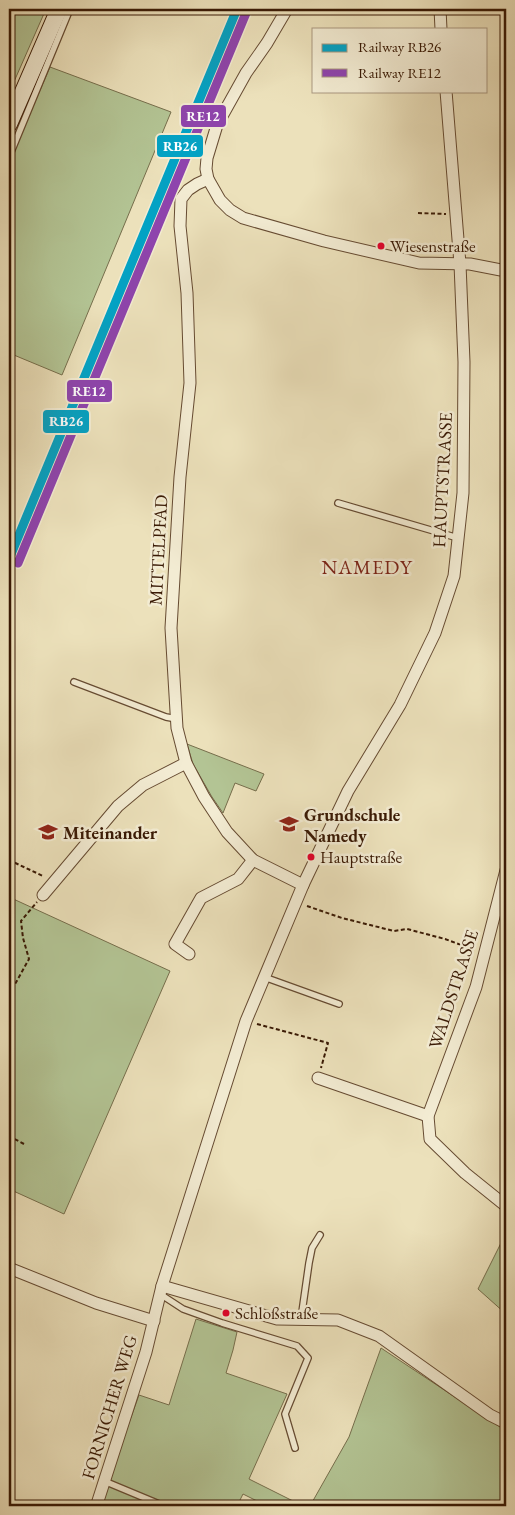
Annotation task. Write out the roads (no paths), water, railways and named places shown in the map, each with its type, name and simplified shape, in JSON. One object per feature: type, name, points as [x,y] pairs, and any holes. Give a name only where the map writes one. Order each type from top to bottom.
[{"type":"street","points":[[9,124],[59,9]]},
{"type":"street","points":[[287,9],[246,73],[217,125],[207,158],[206,169],[208,179],[220,200],[230,210],[243,218],[324,241],[419,264],[470,264],[506,271]]},
{"type":"street","points":[[440,9],[441,28]]},
{"type":"street","name":"HAUPTSTRASSE","points":[[154,1321],[161,1290],[246,1021],[303,885],[348,791],[400,705],[435,633],[454,576],[463,493],[464,362],[460,264],[446,92]]},
{"type":"street","name":"MITTELPFAD","points":[[208,179],[188,190],[181,199],[180,226],[187,293],[190,383],[180,477],[171,628],[178,728],[186,762],[204,797],[228,832],[253,860],[303,885]]},
{"type":"street","points":[[43,895],[118,806],[143,785],[186,762]]},
{"type":"street","points":[[189,954],[175,944],[201,898],[238,879],[253,860]]},
{"type":"street","name":"WALDSTRASSE","points":[[506,870],[476,987],[428,1116],[430,1139],[465,1173],[506,1206]]},
{"type":"street","points":[[318,1078],[428,1116]]},
{"type":"street","points":[[9,1268],[96,1303],[154,1321]]},
{"type":"street","points":[[161,1290],[277,1318],[338,1320],[379,1336],[490,1414],[506,1422]]},
{"type":"street","name":"FORNICHER WEG","points":[[97,1504],[136,1384],[154,1321]]},
{"type":"lane","points":[[10,153],[70,9]]},
{"type":"lane","points":[[338,503],[458,538]]},
{"type":"lane","points":[[74,682],[166,717],[177,719]]},
{"type":"lane","points":[[264,977],[339,1004]]},
{"type":"lane","points":[[301,1319],[308,1263],[312,1248],[320,1234]]},
{"type":"lane","points":[[161,1290],[183,1309],[296,1346],[308,1358],[285,1414],[295,1448]]},
{"type":"lane","points":[[104,1481],[164,1506]]},
{"type":"rail line","name":"RB26","points":[[9,559],[237,9]]},
{"type":"rail line","name":"RE12","points":[[18,563],[246,13]]},
{"type":"place","name":"Wiesenstraße","points":[[381,246]]},
{"type":"place","name":"Grundschule Namedy","points":[[289,824]]},
{"type":"place","name":"Miteinander","points":[[48,832]]},
{"type":"place","name":"Hauptstraße","points":[[311,857]]},
{"type":"place","name":"Schloßstraße","points":[[226,1313]]},
{"type":"district","name":"NAMEDY","points":[[367,567]]}]
